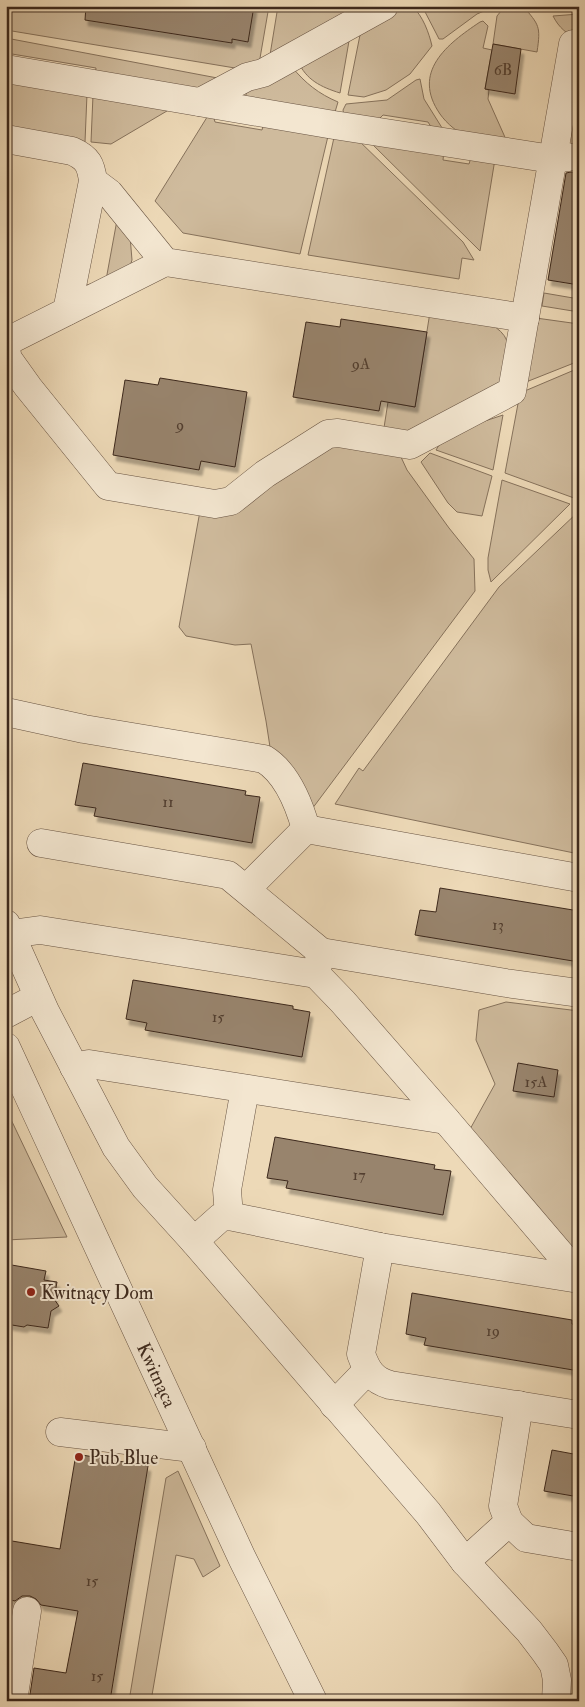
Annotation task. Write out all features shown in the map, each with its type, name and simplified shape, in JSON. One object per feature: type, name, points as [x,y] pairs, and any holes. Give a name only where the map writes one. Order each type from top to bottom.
[{"type":"street","points":[[200,102],[247,77],[263,73],[384,6]]},
{"type":"street","points":[[6,350],[8,359],[28,387],[108,486],[215,504],[225,504],[231,501],[265,474],[328,434],[333,433],[410,445],[512,391],[525,318],[560,158],[573,44]]},
{"type":"street","points":[[6,69],[334,125],[560,158]]},
{"type":"street","points":[[6,139],[72,151],[78,153],[91,166],[93,182],[67,311]]},
{"type":"street","points":[[93,182],[109,193],[165,262]]},
{"type":"street","points":[[6,342],[165,262],[525,318]]},
{"type":"street","points":[[6,712],[84,729],[264,759],[274,765],[282,774],[302,814],[306,830]]},
{"type":"street","points":[[306,830],[579,878]]},
{"type":"street","points":[[246,889],[306,830]]},
{"type":"street","points":[[41,843],[228,875],[246,889],[318,963],[343,1002],[446,1120],[579,1278]]},
{"type":"street","points":[[556,1701],[557,1680],[554,1665],[545,1652],[465,1562],[428,1513],[194,1241],[145,1187],[116,1147],[38,997],[9,929],[45,931],[498,982],[579,993]]},
{"type":"street","points":[[6,1014],[38,997]]},
{"type":"street","name":"Kwitnąca","points":[[6,1047],[242,1558],[313,1701]]},
{"type":"street","points":[[74,1067],[89,1064],[446,1120]]},
{"type":"street","points":[[229,1216],[227,1190],[245,1089]]},
{"type":"street","points":[[194,1241],[221,1217],[229,1216],[380,1247],[579,1278]]},
{"type":"street","points":[[380,1247],[361,1354],[369,1372],[378,1381],[390,1385],[579,1414]]},
{"type":"street","points":[[334,1405],[362,1376],[369,1372]]},
{"type":"street","points":[[519,1406],[502,1506],[508,1522],[526,1538],[579,1548]]},
{"type":"street","points":[[60,1432],[192,1448]]},
{"type":"street","points":[[465,1562],[508,1522]]},
{"type":"street","points":[[13,1701],[27,1611]]},
{"type":"shaded area","points":[[6,6],[269,6],[259,64],[247,70],[6,30]]},
{"type":"shaded area","points":[[278,6],[370,6],[269,61]]},
{"type":"shaded area","points":[[408,6],[412,6],[416,10],[422,20],[432,46],[410,74],[386,90],[364,97],[348,95],[361,30]]},
{"type":"shaded area","points":[[422,6],[496,6],[477,14],[443,39],[439,39]]},
{"type":"shaded area","points":[[513,6],[523,6],[536,22],[539,31],[537,52],[493,44],[497,16],[501,11]]},
{"type":"shaded area","points":[[579,14],[579,40],[564,30],[553,16]]},
{"type":"shaded area","points":[[483,21],[488,26],[483,48],[492,50],[485,89],[489,90],[488,99],[508,144],[478,140],[453,128],[440,114],[432,99],[429,85],[431,72],[445,50]]},
{"type":"shaded area","points":[[6,38],[228,80],[201,93],[95,76],[96,68],[6,53]]},
{"type":"shaded area","points":[[349,41],[340,93],[315,82],[301,68],[298,61]]},
{"type":"shaded area","points":[[292,67],[313,88],[338,102],[335,112],[245,98],[247,91]]},
{"type":"shaded area","points":[[420,79],[424,99],[444,131],[433,130],[428,122],[383,115],[378,120],[344,116],[343,110],[346,104],[387,100]]},
{"type":"shaded area","points":[[6,81],[87,94],[85,142],[6,128]]},
{"type":"shaded area","points":[[93,95],[172,108],[111,144],[91,142]]},
{"type":"shaded area","points":[[209,114],[213,115],[215,122],[262,130],[264,122],[329,132],[300,254],[183,233],[155,201]]},
{"type":"shaded area","points":[[335,133],[355,137],[463,242],[474,260],[462,258],[459,279],[308,255]]},
{"type":"shaded area","points":[[367,139],[444,151],[443,160],[469,164],[472,154],[495,159],[480,251]]},
{"type":"shaded area","points":[[117,220],[130,236],[132,260],[129,269],[89,292],[83,286],[106,280]]},
{"type":"shaded area","points":[[544,293],[579,299],[579,312],[542,306]]},
{"type":"shaded area","points":[[430,312],[480,320],[501,332],[507,341],[509,353],[504,385],[410,437],[383,434],[388,402],[415,407]]},
{"type":"shaded area","points":[[536,318],[579,324],[579,361],[521,384]]},
{"type":"shaded area","points":[[579,368],[579,493],[574,498],[505,473],[520,393]]},
{"type":"shaded area","points":[[503,415],[493,470],[436,450],[446,434]]},
{"type":"shaded area","points":[[329,441],[401,457],[407,470],[474,559],[475,591],[312,809],[272,760],[251,644],[235,645],[186,636],[179,627],[200,511]]},
{"type":"shaded area","points":[[430,453],[492,476],[482,516],[457,512],[448,503],[421,462]]},
{"type":"shaded area","points":[[502,480],[570,504],[491,582],[488,558]]},
{"type":"shaded area","points":[[579,511],[579,854],[335,804],[359,768],[363,771],[499,587]]},
{"type":"shaded area","points":[[506,1002],[579,1011],[579,1258],[469,1131],[495,1084],[476,1040],[479,1010]]},
{"type":"shaded area","points":[[6,1109],[67,1237],[6,1240]]},
{"type":"shaded area","points":[[178,1471],[220,1566],[203,1577],[194,1559],[176,1555],[151,1701],[129,1701],[166,1478]]},
{"type":"building","points":[[86,6],[254,6],[248,42],[232,39],[232,43],[85,20]]},
{"type":"building","points":[[493,44],[521,49],[515,94],[485,89]]},
{"type":"building","points":[[566,173],[579,173],[579,285],[548,280]]},
{"type":"building","points":[[341,319],[427,332],[415,407],[381,401],[379,411],[293,397],[306,322],[340,327]]},
{"type":"building","points":[[160,378],[247,392],[235,467],[201,461],[199,470],[113,455],[125,380],[158,385]]},
{"type":"building","points":[[83,763],[246,791],[245,795],[260,797],[252,843],[94,816],[96,808],[75,805]]},
{"type":"building","points":[[440,888],[579,911],[579,962],[415,935],[420,910],[436,912]]},
{"type":"building","points":[[133,980],[293,1006],[293,1009],[310,1012],[302,1057],[145,1030],[147,1023],[126,1019]]},
{"type":"building","points":[[518,1063],[558,1070],[554,1097],[513,1091]]},
{"type":"building","points":[[275,1137],[435,1165],[434,1169],[451,1171],[443,1215],[286,1188],[288,1181],[267,1178]]},
{"type":"building","name":"Kwitnący Dom","points":[[6,1264],[46,1271],[44,1280],[57,1282],[54,1299],[59,1306],[51,1311],[48,1328],[6,1324]]},
{"type":"building","points":[[412,1293],[572,1320],[572,1324],[579,1325],[579,1371],[424,1345],[426,1338],[406,1334]]},
{"type":"building","points":[[552,1450],[579,1455],[579,1497],[544,1491]]},
{"type":"building","points":[[76,1454],[148,1466],[110,1701],[29,1701],[34,1668],[66,1673],[78,1611],[41,1605],[30,1596],[22,1596],[15,1601],[6,1599],[6,1540],[60,1549]]},
{"type":"place","name":"Kwitnący Dom","points":[[31,1292]]},
{"type":"place","name":"Pub Blue","points":[[79,1457]]}]
